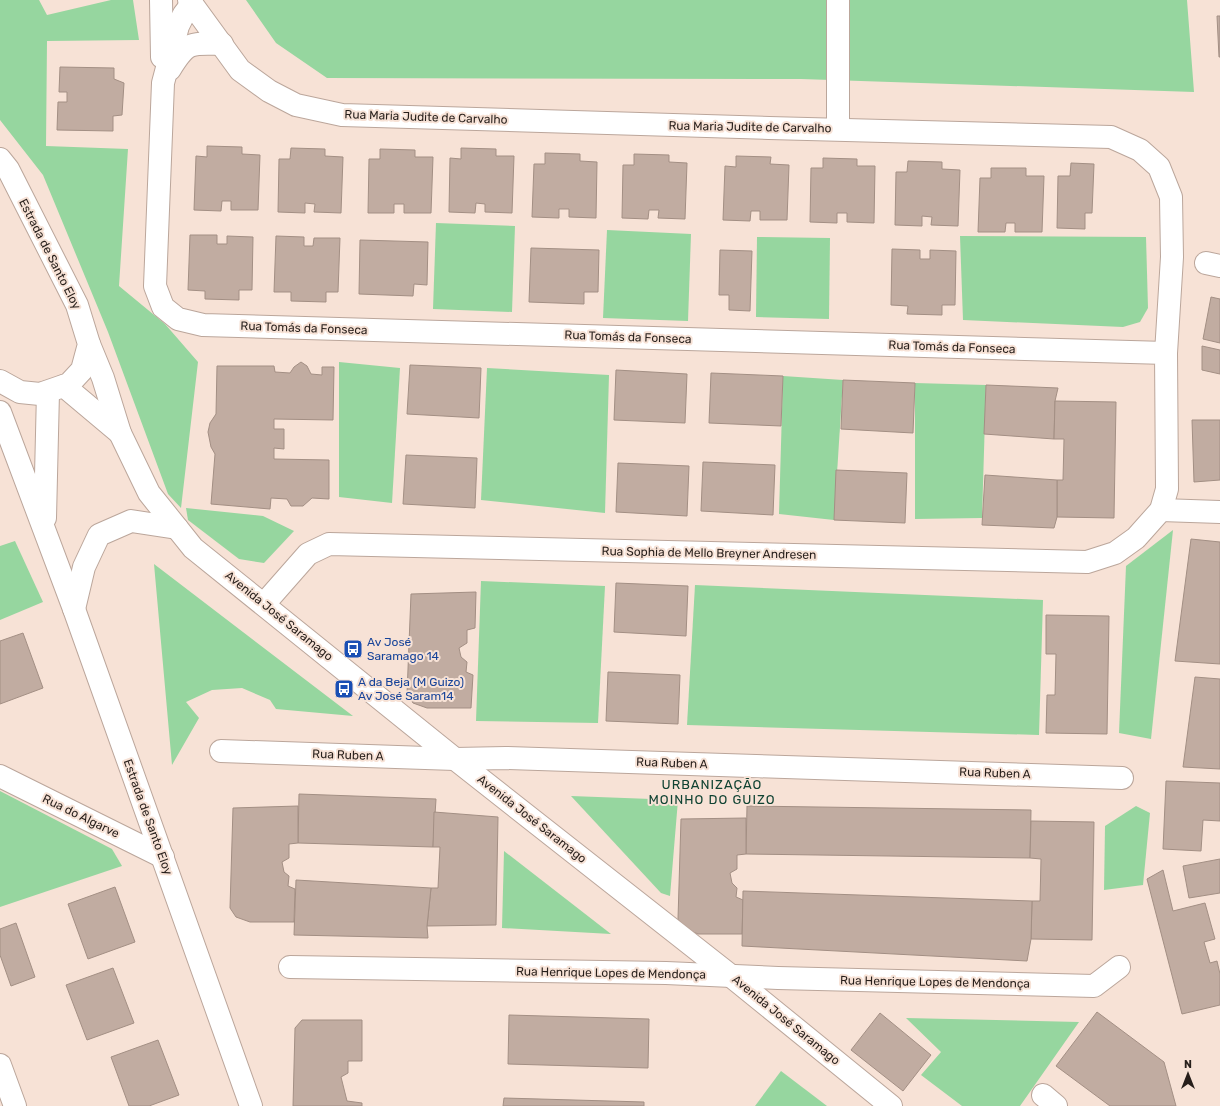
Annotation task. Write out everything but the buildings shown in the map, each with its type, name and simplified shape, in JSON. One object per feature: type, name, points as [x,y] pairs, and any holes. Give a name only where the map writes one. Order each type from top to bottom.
[{"type":"street","points":[[161,0],[162,82]]},
{"type":"street","points":[[838,0],[838,129]]},
{"type":"street","name":"Rua Tomás da Fonseca","points":[[191,2],[178,26],[162,82],[155,286],[163,307],[178,319],[203,325],[1166,354]]},
{"type":"street","name":"Rua Maria Judite de Carvalho","points":[[191,2],[240,70],[269,91],[296,105],[342,115],[1111,137],[1140,150],[1159,167],[1171,197],[1172,257],[1166,354]]},
{"type":"street","points":[[162,82],[184,48],[195,43],[222,44]]},
{"type":"street","name":"Estrada de Santo Eloy","points":[[3,164],[77,305],[89,344]]},
{"type":"street","points":[[0,381],[15,390],[40,394],[70,384],[82,370],[89,344]]},
{"type":"street","name":"Avenida José Saramago","points":[[89,344],[103,378],[120,433],[149,493],[193,548],[455,759],[731,976],[891,1106]]},
{"type":"street","points":[[1166,354],[1167,489],[1161,510],[1220,512]]},
{"type":"street","name":"Estrada de Santo Eloy","points":[[44,529],[56,389]]},
{"type":"street","name":"Avenida José Saramago","points":[[56,389],[120,433]]},
{"type":"street","name":"Estrada de Santo Eloy","points":[[0,412],[74,608],[251,1106]]},
{"type":"street","name":"Rua Sophia de Mello Breyner Andresen","points":[[264,604],[308,554],[329,544],[1087,562],[1115,553],[1136,538],[1161,510]]},
{"type":"street","points":[[74,608],[84,567],[99,535],[131,521],[177,528]]},
{"type":"street","name":"Rua Ruben A","points":[[221,751],[455,759],[506,758],[1122,778]]},
{"type":"street","name":"Rua do Algarve","points":[[0,776],[162,857]]},
{"type":"street","name":"Rua Henrique Lopes de Mendonça","points":[[290,968],[666,973],[1094,986],[1119,968]]},
{"type":"street","points":[[0,1065],[15,1106]]},
{"type":"green space","points":[[0,0],[39,0],[47,15],[111,0],[133,0],[139,40],[47,41],[46,146],[128,149],[119,286],[165,324],[198,362],[181,508],[168,494],[108,332],[43,175],[0,120]]},
{"type":"green space","points":[[246,0],[1187,0],[1194,92],[801,79],[327,78],[276,43]]},
{"type":"green space","points":[[436,223],[515,226],[512,312],[433,309]]},
{"type":"green space","points":[[607,230],[691,234],[688,321],[603,318]]},
{"type":"green space","points":[[960,236],[1146,237],[1148,308],[1140,322],[1123,327],[963,320]]},
{"type":"green space","points":[[757,237],[830,238],[829,319],[756,317]]},
{"type":"green space","points":[[339,362],[400,368],[392,503],[339,497]]},
{"type":"green space","points":[[487,368],[609,375],[605,513],[481,500]]},
{"type":"green space","points":[[783,376],[843,380],[834,520],[779,514]]},
{"type":"green space","points":[[915,383],[986,385],[982,518],[915,519]]},
{"type":"green space","points":[[186,508],[263,516],[294,531],[264,563],[239,559],[188,520]]},
{"type":"green space","points":[[1173,530],[1151,739],[1119,733],[1126,566]]},
{"type":"green space","points":[[15,541],[43,602],[0,620],[0,546]]},
{"type":"green space","points":[[154,564],[353,716],[276,709],[270,700],[242,688],[212,690],[186,702],[199,718],[172,765]]},
{"type":"green space","points":[[481,581],[605,586],[598,723],[476,721]]},
{"type":"green space","points":[[695,585],[1043,600],[1039,735],[687,725]]},
{"type":"green space","points":[[0,791],[112,849],[122,866],[0,907]]},
{"type":"green space","points":[[571,796],[678,800],[670,896],[661,893]]},
{"type":"green space","points":[[1136,806],[1150,813],[1143,885],[1104,890],[1105,826]]},
{"type":"green space","points":[[504,851],[611,934],[502,928]]},
{"type":"green space","points":[[906,1018],[1079,1022],[1020,1106],[962,1106],[921,1075],[941,1052]]},
{"type":"green space","points":[[781,1071],[827,1106],[755,1106]]},
{"type":"place","name":"Av José Saramago 14","points":[[353,649]]},
{"type":"place","name":"A da Beja (M Guizo) Av José Saram14","points":[[344,689]]},
{"type":"district","name":"URBANIZAÇÃO MOINHO DO GUIZO","points":[[712,792]]}]
